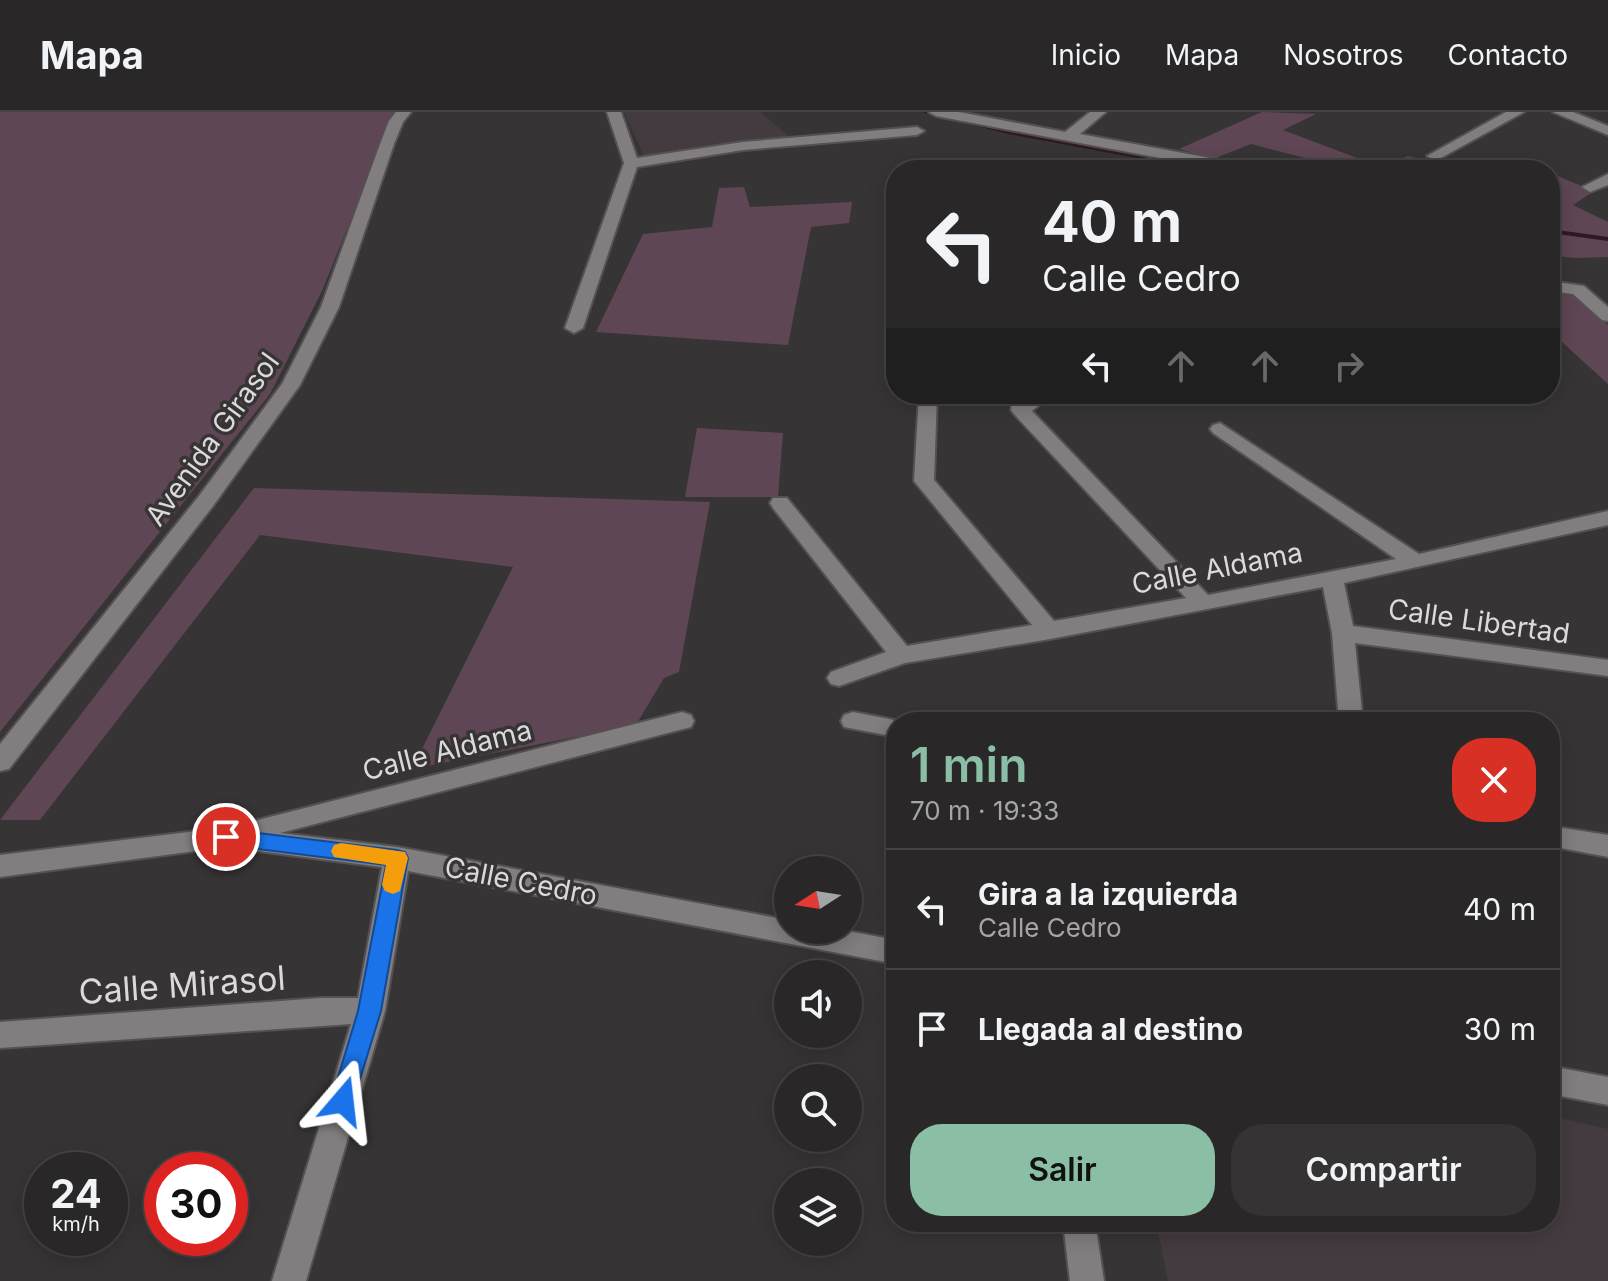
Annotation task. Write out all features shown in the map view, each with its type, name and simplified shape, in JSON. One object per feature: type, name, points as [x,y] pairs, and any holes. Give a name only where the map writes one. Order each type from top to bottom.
[{"type":"street","name":"Avenida Girasol","points":[[0,762],[206,501],[291,385],[330,307],[387,144],[396,121],[404,112]]},
{"type":"street","points":[[574,328],[631,163],[614,112]]},
{"type":"street","points":[[936,112],[1197,160]]},
{"type":"street","points":[[1070,135],[1099,112]]},
{"type":"street","points":[[1434,156],[1517,112]]},
{"type":"street","points":[[1560,112],[1608,131]]},
{"type":"street","points":[[631,163],[743,146],[917,131]]},
{"type":"street","points":[[1590,187],[1608,179]]},
{"type":"street","points":[[1560,287],[1578,290],[1608,316]]},
{"type":"street","points":[[928,404],[924,481],[1050,631]]},
{"type":"street","points":[[1023,404],[1203,603]]},
{"type":"street","points":[[1220,429],[1416,562]]},
{"type":"street","points":[[780,503],[901,655]]},
{"type":"street","name":"Calle Aldama","points":[[839,678],[901,655],[1050,631],[1416,562],[1608,518]]},
{"type":"street","points":[[1332,576],[1343,633],[1350,712]]},
{"type":"street","name":"Calle Libertad","points":[[1343,633],[1608,668]]},
{"type":"street","name":"Calle Aldama","points":[[226,837],[682,721]]},
{"type":"street","points":[[853,721],[886,726]]},
{"type":"street","name":"Calle Cedro","points":[[0,866],[226,837],[397,858],[886,950]]},
{"type":"street","points":[[1560,838],[1608,846]]},
{"type":"street","points":[[289,1281],[370,1011],[397,858]]},
{"type":"street","name":"Calle Mirasol","points":[[0,1035],[320,1011],[370,1011]]},
{"type":"street","points":[[1560,1082],[1608,1091]]},
{"type":"street","points":[[1080,1232],[1087,1281]]},
{"type":"shaded area","points":[[0,112],[398,112],[383,139],[322,291],[270,394],[0,732]]},
{"type":"shaded area","points":[[624,112],[760,112],[791,138],[644,156]]},
{"type":"shaded area","points":[[1262,112],[1316,114],[1283,130],[1362,160],[1313,160],[1251,144],[1213,159],[1179,149]]},
{"type":"shaded area","points":[[1408,156],[1424,160],[1398,160]]},
{"type":"shaded area","points":[[1560,177],[1594,191],[1573,205],[1608,222],[1608,257],[1560,256]]},
{"type":"shaded area","points":[[744,187],[750,207],[852,202],[849,223],[811,227],[788,345],[596,332],[643,234],[712,227],[719,188]]},
{"type":"shaded area","points":[[1560,294],[1574,296],[1608,325],[1608,384],[1560,340]]},
{"type":"shaded area","points":[[697,428],[783,433],[778,497],[685,497]]},
{"type":"shaded area","points":[[254,488],[710,502],[679,672],[664,678],[636,725],[412,769],[513,567],[260,535],[40,820],[0,820]]},
{"type":"shaded area","points":[[1560,1118],[1608,1129],[1608,1281],[1168,1281],[1158,1232],[1560,1232]]},
{"type":"waterway","points":[[926,112],[1008,132],[1159,160]]},
{"type":"waterway","points":[[1560,232],[1608,239]]},
{"type":"slow traffic","points":[[341,851],[397,858],[393,885]]},
{"type":"route","points":[[226,837],[397,858],[370,1011],[343,1101]]}]
